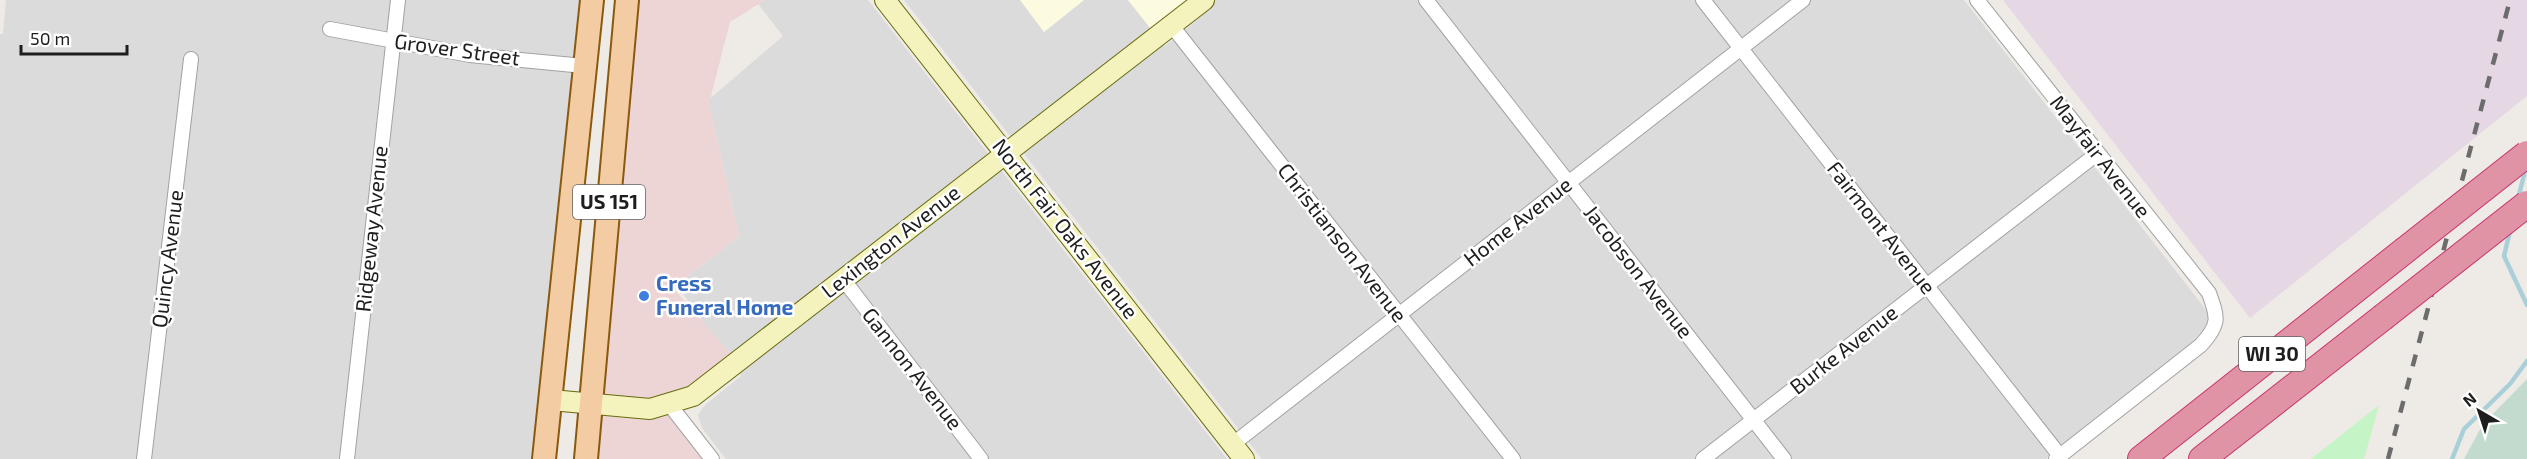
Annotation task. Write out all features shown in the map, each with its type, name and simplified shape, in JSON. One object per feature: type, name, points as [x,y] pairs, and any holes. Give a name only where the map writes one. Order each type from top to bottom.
[{"type":"highway","name":"WI 30","points":[[2141,459],[2527,154]]},
{"type":"highway","name":"WI 30","points":[[2202,459],[2527,204]]},
{"type":"main road","name":"US 151","points":[[544,459],[592,0]]},
{"type":"main road","name":"US 151","points":[[586,459],[627,0]]},
{"type":"street","name":"Ridgeway Avenue","points":[[347,459],[398,0]]},
{"type":"street","name":"North Fair Oaks Avenue","points":[[885,0],[1238,451]]},
{"type":"street","name":"Lexington Avenue","points":[[551,400],[650,409],[693,396],[1204,0]]},
{"type":"street","name":"Jacobson Avenue","points":[[1426,0],[1784,459]]},
{"type":"street","name":"Fairmont Avenue","points":[[1703,0],[2058,457]]},
{"type":"street","name":"Home Avenue","points":[[1238,451],[1399,314],[1803,0]]},
{"type":"street","name":"Mayfair Avenue","points":[[1977,0],[2209,294],[2217,316],[2211,334],[2201,345],[2058,457]]},
{"type":"street","name":"Christianson Avenue","points":[[1172,26],[1513,459]]},
{"type":"street","name":"Grover Street","points":[[330,28],[470,55],[585,66]]},
{"type":"street","name":"Quincy Avenue","points":[[144,459],[192,59]]},
{"type":"street","name":"Burke Avenue","points":[[1703,459],[2098,153]]},
{"type":"street","name":"Gannon Avenue","points":[[843,279],[981,459]]},
{"type":"street","points":[[669,404],[712,459]]},
{"type":"shaded area","points":[[6,0],[579,0],[532,459],[0,459],[0,34],[3,34]]},
{"type":"shaded area","points":[[627,0],[765,0],[730,22],[709,104],[739,236],[673,288],[738,362],[670,404],[712,459],[586,459]]},
{"type":"shaded area","points":[[755,0],[868,0],[1227,459],[726,459],[702,428],[698,415],[704,406],[741,376],[677,285],[739,236],[711,113],[632,102],[633,91],[712,97],[783,36]]},
{"type":"shaded area","points":[[904,0],[1020,0],[1044,32],[1084,0],[1128,0],[1165,46],[1202,16],[1190,0],[1964,0],[2200,302],[2208,313],[2211,323],[2201,338],[2046,459],[1262,459]]},
{"type":"shaded area","points":[[1020,0],[1084,0],[1044,32]]},
{"type":"shaded area","points":[[1128,0],[1188,0],[1151,29]]},
{"type":"shaded area","points":[[2003,0],[2527,0],[2527,96],[2250,318]]},
{"type":"green space","points":[[2527,379],[2527,459],[2464,459],[2483,424]]},
{"type":"green space","points":[[2379,405],[2364,459],[2311,459]]},
{"type":"waterway","points":[[2518,199],[2526,167]]},
{"type":"waterway","points":[[2510,231],[2504,256],[2527,305]]},
{"type":"waterway","points":[[2452,459],[2464,429],[2510,384],[2527,361]]},
{"type":"railway","points":[[2388,459],[2510,0]]},
{"type":"place","name":"Cress Funeral Home","points":[[644,296]]}]
